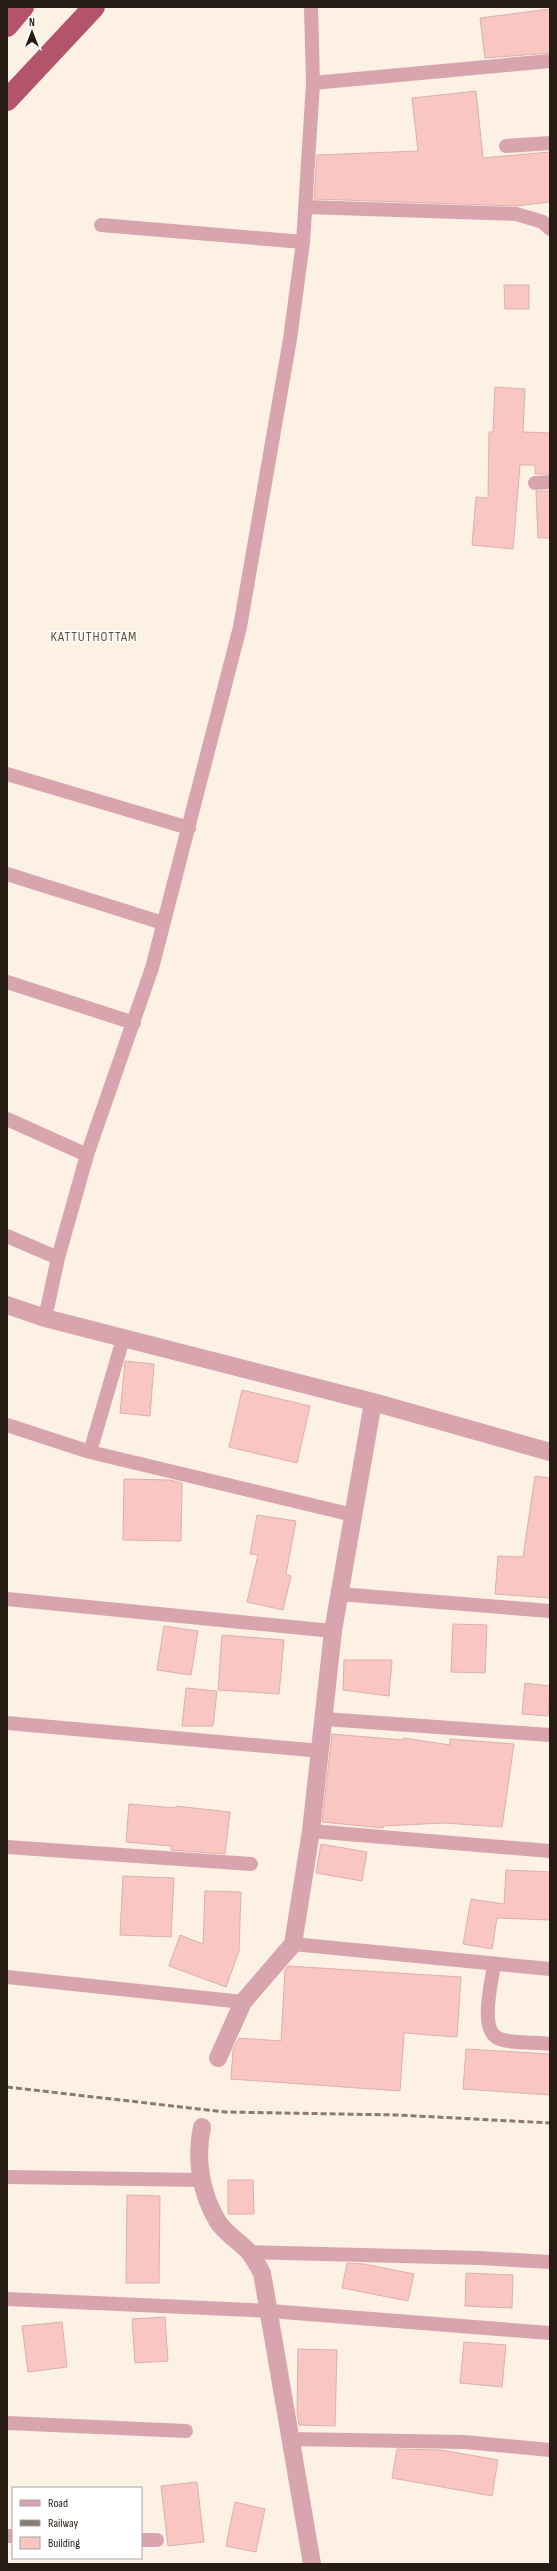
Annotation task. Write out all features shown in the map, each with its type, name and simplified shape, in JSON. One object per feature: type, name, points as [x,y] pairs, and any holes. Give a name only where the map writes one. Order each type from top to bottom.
[{"type":"highway","points":[[7,26],[23,7]]},
{"type":"highway","points":[[7,100],[94,7]]},
{"type":"street","points":[[45,1318],[58,1258],[87,1155],[134,1023],[164,923],[240,627],[290,339],[303,242],[313,82],[311,7]]},
{"type":"street","points":[[313,82],[550,62]]},
{"type":"street","points":[[506,146],[550,143]]},
{"type":"street","points":[[306,207],[516,214],[542,222],[550,229]]},
{"type":"street","points":[[101,225],[303,242]]},
{"type":"street","points":[[535,483],[550,482]]},
{"type":"street","points":[[7,774],[189,828]]},
{"type":"street","points":[[7,874],[164,923]]},
{"type":"street","points":[[7,982],[134,1023]]},
{"type":"street","points":[[7,1119],[87,1155]]},
{"type":"street","points":[[7,1236],[58,1258]]},
{"type":"street","points":[[7,1305],[45,1318],[373,1402],[550,1452]]},
{"type":"street","points":[[90,1452],[123,1339]]},
{"type":"street","points":[[218,2058],[243,2002],[293,1944],[311,1831],[325,1719],[333,1631],[373,1402]]},
{"type":"street","points":[[7,1425],[90,1452],[353,1516]]},
{"type":"street","points":[[339,1594],[550,1611]]},
{"type":"street","points":[[7,1599],[333,1631]]},
{"type":"street","points":[[325,1719],[550,1735]]},
{"type":"street","points":[[7,1723],[321,1751]]},
{"type":"street","points":[[311,1831],[550,1852]]},
{"type":"street","points":[[7,1847],[251,1864]]},
{"type":"street","points":[[293,1944],[550,1969]]},
{"type":"street","points":[[494,1964],[487,2023],[490,2033],[500,2039],[550,2044]]},
{"type":"street","points":[[7,1977],[243,2002]]},
{"type":"street","points":[[202,2127],[198,2144],[201,2180],[219,2223],[249,2252],[262,2273],[270,2311],[290,2439],[312,2564]]},
{"type":"street","points":[[7,2176],[201,2180]]},
{"type":"street","points":[[249,2252],[479,2258],[550,2262]]},
{"type":"street","points":[[7,2299],[270,2311],[550,2332]]},
{"type":"street","points":[[7,2423],[186,2431]]},
{"type":"street","points":[[290,2439],[464,2442],[550,2450]]},
{"type":"street","points":[[142,2540],[157,2540]]},
{"type":"building","points":[[550,9],[550,53],[485,58],[480,18]]},
{"type":"building","points":[[476,91],[483,158],[550,152],[550,202],[517,206],[314,199],[317,155],[418,151],[412,98]]},
{"type":"building","points":[[504,285],[529,285],[529,309],[505,309]]},
{"type":"building","points":[[495,387],[525,389],[523,432],[550,433],[550,474],[535,474],[535,465],[520,465],[513,549],[472,545],[476,497],[488,498],[489,432],[493,432]]},
{"type":"building","points":[[536,491],[550,491],[550,538],[538,538]]},
{"type":"building","points":[[125,1361],[154,1364],[150,1416],[120,1413]]},
{"type":"building","points":[[242,1390],[310,1406],[297,1463],[229,1447]]},
{"type":"building","points":[[535,1476],[550,1478],[550,1598],[495,1594],[498,1556],[523,1557]]},
{"type":"building","points":[[124,1479],[170,1480],[182,1483],[181,1541],[123,1540]]},
{"type":"building","points":[[257,1515],[296,1521],[286,1574],[291,1576],[283,1610],[247,1602],[258,1555],[250,1554]]},
{"type":"building","points":[[453,1624],[487,1625],[485,1673],[451,1672]]},
{"type":"building","points":[[164,1626],[198,1631],[191,1675],[157,1670]]},
{"type":"building","points":[[222,1635],[284,1640],[279,1694],[218,1690]]},
{"type":"building","points":[[344,1660],[392,1660],[389,1696],[343,1690]]},
{"type":"building","points":[[525,1683],[550,1686],[548,1716],[522,1714]]},
{"type":"building","points":[[186,1688],[217,1691],[213,1726],[182,1726]]},
{"type":"building","points":[[332,1734],[403,1740],[404,1738],[450,1745],[450,1739],[514,1744],[502,1827],[444,1823],[383,1826],[383,1828],[322,1822]]},
{"type":"building","points":[[129,1804],[176,1808],[176,1806],[230,1812],[225,1854],[171,1850],[171,1846],[126,1842]]},
{"type":"building","points":[[321,1844],[367,1852],[362,1881],[316,1873]]},
{"type":"building","points":[[506,1870],[550,1872],[550,1920],[497,1918],[492,1949],[463,1944],[471,1899],[504,1904]]},
{"type":"building","points":[[123,1876],[174,1878],[171,1937],[120,1935]]},
{"type":"building","points":[[205,1891],[241,1892],[239,1951],[226,1987],[169,1966],[180,1935],[203,1944]]},
{"type":"building","points":[[288,1966],[461,1977],[457,2037],[404,2033],[400,2091],[231,2079],[233,2049],[239,2038],[281,2041],[285,1970]]},
{"type":"building","points":[[466,2049],[550,2054],[550,2095],[463,2089]]},
{"type":"building","points":[[228,2180],[253,2180],[254,2214],[228,2214]]},
{"type":"building","points":[[127,2195],[160,2196],[159,2283],[126,2283]]},
{"type":"building","points":[[347,2263],[364,2264],[414,2274],[408,2301],[342,2288]]},
{"type":"building","points":[[466,2273],[513,2275],[512,2308],[465,2306]]},
{"type":"building","points":[[165,2317],[168,2361],[135,2363],[132,2319]]},
{"type":"building","points":[[62,2322],[67,2367],[28,2372],[22,2326]]},
{"type":"building","points":[[464,2342],[506,2345],[502,2387],[460,2383]]},
{"type":"building","points":[[298,2349],[337,2350],[335,2426],[299,2425],[297,2412]]},
{"type":"building","points":[[397,2449],[441,2450],[498,2460],[492,2496],[392,2478]]},
{"type":"building","points":[[197,2482],[204,2542],[168,2546],[161,2486]]},
{"type":"building","points":[[235,2502],[265,2509],[256,2552],[226,2546]]},
{"type":"railway","points":[[7,2087],[225,2112],[398,2115],[550,2123]]},
{"type":"district","name":"KATTUTHOTTAM","points":[[94,636]]}]
